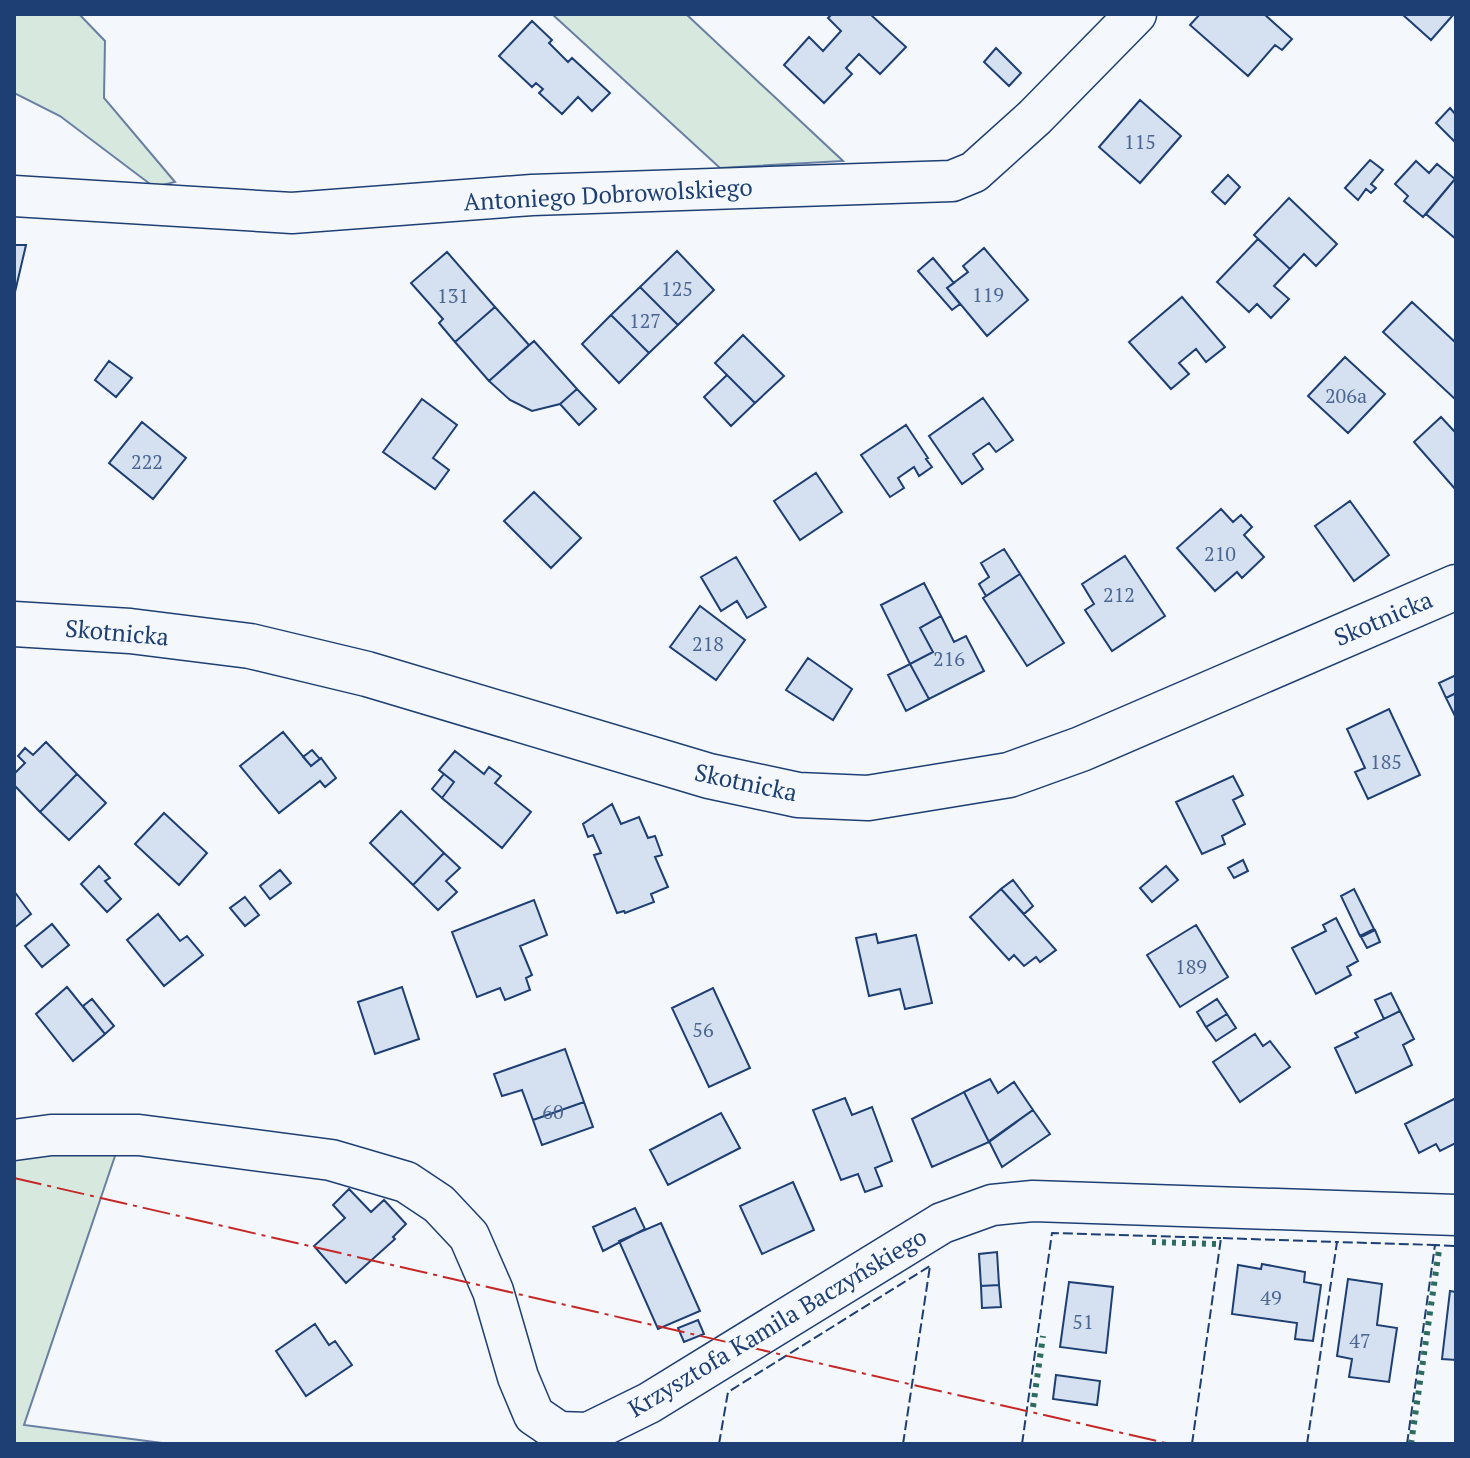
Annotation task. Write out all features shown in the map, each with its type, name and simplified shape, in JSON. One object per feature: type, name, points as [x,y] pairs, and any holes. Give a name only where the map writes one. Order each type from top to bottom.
[{"type":"main road","name":"Skotnicka","points":[[14,624],[130,631],[250,646],[367,674],[709,776],[798,795],[868,798],[1009,775],[1247,679],[1354,629],[1456,587]]},
{"type":"street","name":"Antoniego Dobrowolskiego","points":[[14,196],[292,213],[532,195],[952,181],[974,172],[1035,117],[1136,14]]},
{"type":"street","name":"Krzysztofa Kamila Baczyńskiego","points":[[14,1140],[51,1135],[139,1135],[331,1160],[406,1182],[439,1204],[469,1236],[493,1291],[518,1377],[534,1415],[559,1432],[588,1433],[649,1403],[942,1223],[992,1205],[1033,1201],[1456,1215]]},
{"type":"shaded area","points":[[14,14],[79,14],[105,41],[104,98],[175,182],[154,187],[60,116],[14,93]]},
{"type":"shaded area","points":[[552,14],[686,14],[843,161],[720,168]]},
{"type":"shaded area","points":[[116,1153],[24,1425],[170,1444],[14,1444],[14,1154]]},
{"type":"building","points":[[832,14],[870,14],[906,47],[880,74],[859,54],[846,68],[852,74],[824,103],[784,65],[809,37],[823,51],[841,31],[828,18]]},
{"type":"building","points":[[1200,14],[1264,14],[1292,39],[1282,50],[1275,45],[1248,76],[1190,25]]},
{"type":"building","points":[[1402,14],[1453,14],[1453,15],[1431,40]]},
{"type":"building","points":[[532,21],[552,40],[549,43],[568,62],[572,58],[610,93],[592,111],[578,97],[562,114],[539,93],[543,89],[536,83],[532,87],[499,56]]},
{"type":"building","points":[[996,48],[1021,73],[1009,86],[984,62]]},
{"type":"building","points":[[1140,100],[1181,136],[1140,183],[1099,147]]},
{"type":"building","points":[[1450,108],[1456,115],[1456,143],[1436,123]]},
{"type":"building","points":[[1370,160],[1383,170],[1371,184],[1376,188],[1371,193],[1366,189],[1358,200],[1345,188]]},
{"type":"building","points":[[1416,161],[1429,173],[1437,164],[1455,179],[1423,217],[1404,201],[1408,196],[1395,184]]},
{"type":"building","points":[[1228,175],[1240,187],[1225,204],[1212,192]]},
{"type":"building","points":[[1456,180],[1456,239],[1426,214]]},
{"type":"building","points":[[1289,198],[1337,244],[1316,266],[1304,254],[1290,269],[1254,235]]},
{"type":"building","points":[[1258,239],[1290,269],[1274,286],[1289,299],[1271,318],[1257,304],[1249,312],[1217,282]]},
{"type":"building","points":[[14,245],[26,245],[15,292],[14,291]]},
{"type":"building","points":[[984,248],[1028,300],[987,336],[947,288],[968,272],[963,266]]},
{"type":"building","points":[[677,251],[714,290],[678,325],[640,287]]},
{"type":"building","points":[[447,252],[495,307],[455,342],[439,323],[443,319],[411,283]]},
{"type":"building","points":[[933,258],[954,283],[947,288],[960,304],[952,310],[918,271]]},
{"type":"building","points":[[640,287],[678,325],[649,353],[611,315]]},
{"type":"building","points":[[1182,297],[1225,347],[1206,362],[1196,349],[1179,363],[1189,374],[1171,389],[1129,342]]},
{"type":"building","points":[[1412,302],[1456,343],[1456,400],[1383,332]]},
{"type":"building","points":[[495,307],[529,345],[489,381],[455,342]]},
{"type":"building","points":[[611,315],[649,353],[619,383],[582,344]]},
{"type":"building","points":[[743,335],[784,376],[755,403],[715,363]]},
{"type":"building","points":[[534,341],[577,389],[560,404],[532,411],[510,400],[489,381]]},
{"type":"building","points":[[1345,357],[1385,394],[1348,433],[1308,396]]},
{"type":"building","points":[[109,361],[132,378],[116,397],[95,380]]},
{"type":"building","points":[[727,375],[755,403],[731,426],[704,397]]},
{"type":"building","points":[[577,389],[596,409],[579,425],[560,404]]},
{"type":"building","points":[[983,398],[1013,440],[996,452],[989,443],[973,454],[983,469],[962,484],[929,436]]},
{"type":"building","points":[[422,399],[457,425],[433,458],[449,470],[435,489],[383,452]]},
{"type":"building","points":[[1441,417],[1456,430],[1456,490],[1414,442]]},
{"type":"building","points":[[142,422],[186,458],[153,499],[109,463]]},
{"type":"building","points":[[906,425],[932,467],[919,476],[914,467],[898,478],[904,488],[890,497],[861,455]]},
{"type":"building","points":[[816,473],[842,512],[800,540],[774,501]]},
{"type":"building","points":[[534,492],[581,538],[551,568],[504,521]]},
{"type":"building","points":[[1350,501],[1389,555],[1354,581],[1315,526]]},
{"type":"building","points":[[1221,509],[1233,522],[1241,515],[1252,527],[1244,535],[1264,557],[1242,578],[1237,572],[1215,591],[1177,548]]},
{"type":"building","points":[[1004,549],[1020,574],[986,596],[979,584],[989,577],[981,563]]},
{"type":"building","points":[[1125,556],[1165,616],[1112,651],[1085,610],[1094,604],[1082,584]]},
{"type":"building","points":[[736,557],[766,607],[747,618],[737,601],[721,611],[701,577]]},
{"type":"building","points":[[1020,574],[1064,643],[1027,666],[983,598]]},
{"type":"building","points":[[924,583],[941,616],[920,628],[933,652],[910,664],[881,605]]},
{"type":"building","points":[[700,606],[745,640],[716,680],[670,647]]},
{"type":"building","points":[[941,616],[954,642],[966,636],[984,671],[929,699],[910,664],[933,652],[920,628]]},
{"type":"building","points":[[808,658],[852,689],[833,720],[786,690]]},
{"type":"building","points":[[910,664],[929,699],[906,711],[888,675]]},
{"type":"building","points":[[1456,675],[1456,693],[1446,698],[1439,683]]},
{"type":"building","points":[[1456,693],[1456,718],[1446,698]]},
{"type":"building","points":[[1389,709],[1420,775],[1368,799],[1355,772],[1365,768],[1347,729]]},
{"type":"building","points":[[283,732],[311,766],[321,758],[336,778],[325,787],[320,781],[279,813],[240,766]]},
{"type":"building","points":[[46,742],[77,774],[40,812],[14,785],[14,774],[25,763],[18,756],[25,748],[33,755]]},
{"type":"building","points":[[312,750],[320,759],[311,766],[303,757]]},
{"type":"building","points":[[455,751],[484,774],[489,767],[501,776],[495,783],[531,812],[502,848],[442,798],[454,782],[439,770]]},
{"type":"building","points":[[77,774],[106,803],[69,840],[40,812]]},
{"type":"building","points":[[444,774],[454,782],[442,798],[432,789]]},
{"type":"building","points":[[1233,776],[1243,795],[1233,800],[1245,824],[1222,836],[1225,844],[1202,854],[1176,802]]},
{"type":"building","points":[[612,804],[621,824],[639,817],[648,838],[655,836],[662,855],[655,857],[668,887],[651,894],[654,902],[625,913],[617,913],[594,855],[601,853],[593,835],[588,837],[583,824]]},
{"type":"building","points":[[401,811],[444,853],[413,885],[370,843]]},
{"type":"building","points":[[164,813],[207,853],[179,885],[135,844]]},
{"type":"building","points":[[444,853],[460,868],[446,881],[457,892],[438,910],[413,885]]},
{"type":"building","points":[[1243,860],[1248,871],[1234,878],[1228,868]]},
{"type":"building","points":[[99,866],[110,878],[105,881],[121,899],[107,912],[81,884]]},
{"type":"building","points":[[1166,866],[1178,880],[1152,902],[1140,888]]},
{"type":"building","points":[[280,870],[291,883],[270,899],[260,886]]},
{"type":"building","points":[[1013,880],[1033,906],[1024,914],[1001,889]]},
{"type":"building","points":[[1001,889],[1056,950],[1040,962],[1036,957],[1024,966],[1014,955],[1009,960],[970,917]]},
{"type":"building","points":[[1354,889],[1374,929],[1360,936],[1341,896]]},
{"type":"building","points":[[14,891],[31,914],[14,928]]},
{"type":"building","points":[[245,897],[259,915],[245,926],[230,908]]},
{"type":"building","points":[[534,900],[547,935],[520,946],[532,975],[526,978],[530,990],[505,1000],[500,988],[477,997],[452,932]]},
{"type":"building","points":[[158,914],[180,941],[187,936],[203,955],[164,986],[127,940]]},
{"type":"building","points":[[1336,918],[1358,961],[1347,967],[1351,975],[1316,994],[1292,948],[1326,931],[1323,925]]},
{"type":"building","points":[[52,924],[69,945],[42,967],[25,946]]},
{"type":"building","points":[[1196,925],[1228,977],[1180,1007],[1147,955]]},
{"type":"building","points":[[1375,930],[1380,942],[1367,948],[1361,937]]},
{"type":"building","points":[[876,934],[878,943],[916,935],[932,1003],[905,1009],[900,989],[869,996],[856,938]]},
{"type":"building","points":[[67,987],[105,1034],[73,1061],[36,1014]]},
{"type":"building","points":[[402,987],[419,1039],[375,1054],[358,1002]]},
{"type":"building","points":[[713,988],[750,1068],[709,1087],[672,1008]]},
{"type":"building","points":[[1391,993],[1400,1011],[1384,1019],[1375,1000]]},
{"type":"building","points":[[92,999],[114,1026],[105,1034],[83,1006]]},
{"type":"building","points":[[1217,999],[1227,1014],[1206,1027],[1197,1012]]},
{"type":"building","points":[[1400,1011],[1414,1039],[1403,1045],[1412,1065],[1356,1093],[1335,1048],[1358,1037],[1355,1033]]},
{"type":"building","points":[[1227,1014],[1236,1028],[1216,1041],[1206,1027]]},
{"type":"building","points":[[1255,1034],[1263,1046],[1270,1041],[1290,1067],[1240,1102],[1213,1062]]},
{"type":"building","points":[[565,1049],[584,1102],[533,1120],[522,1090],[502,1096],[494,1074]]},
{"type":"building","points":[[990,1079],[998,1093],[1014,1082],[1033,1110],[989,1142],[964,1092]]},
{"type":"building","points":[[964,1092],[989,1142],[932,1167],[912,1119]]},
{"type":"building","points":[[845,1098],[852,1115],[872,1107],[892,1161],[875,1168],[882,1186],[865,1192],[858,1174],[841,1180],[813,1110]]},
{"type":"building","points":[[1456,1098],[1456,1143],[1440,1151],[1436,1144],[1419,1153],[1405,1124]]},
{"type":"building","points":[[584,1102],[593,1127],[542,1145],[533,1120]]},
{"type":"building","points":[[1033,1110],[1050,1134],[1002,1167],[989,1141]]},
{"type":"building","points":[[721,1113],[740,1148],[668,1185],[650,1150]]},
{"type":"building","points":[[793,1182],[814,1230],[762,1254],[740,1206]]},
{"type":"building","points":[[349,1189],[371,1212],[384,1200],[406,1224],[393,1237],[395,1239],[346,1283],[314,1246],[345,1218],[333,1205]]},
{"type":"building","points":[[635,1208],[645,1229],[603,1251],[593,1227]]},
{"type":"building","points":[[661,1223],[700,1311],[658,1329],[619,1241]]},
{"type":"building","points":[[997,1252],[999,1285],[981,1286],[979,1254]]},
{"type":"building","points":[[1262,1264],[1305,1272],[1304,1282],[1321,1285],[1313,1341],[1295,1339],[1297,1323],[1232,1314],[1238,1265],[1261,1269]]},
{"type":"building","points":[[1348,1279],[1382,1284],[1377,1325],[1397,1328],[1389,1382],[1349,1377],[1352,1359],[1337,1356]]},
{"type":"building","points":[[1069,1282],[1113,1287],[1106,1353],[1060,1347]]},
{"type":"building","points":[[999,1285],[1001,1307],[982,1308],[981,1286]]},
{"type":"building","points":[[1450,1291],[1456,1292],[1456,1360],[1442,1359]]},
{"type":"building","points":[[698,1320],[704,1334],[684,1342],[678,1328]]},
{"type":"building","points":[[315,1324],[329,1345],[335,1341],[352,1365],[306,1396],[276,1351]]},
{"type":"building","points":[[1056,1375],[1100,1381],[1097,1405],[1053,1399]]},
{"type":"hedge","points":[[1152,1242],[1216,1244]]},
{"type":"hedge","points":[[1411,1444],[1439,1250]]},
{"type":"hedge","points":[[1033,1407],[1043,1336]]},
{"type":"fence","points":[[1022,1444],[1052,1233],[1221,1238]]},
{"type":"fence","points":[[1192,1444],[1221,1238],[1337,1242]]},
{"type":"fence","points":[[1307,1444],[1337,1242],[1435,1245]]},
{"type":"fence","points":[[1407,1444],[1435,1245],[1456,1246]]},
{"type":"fence","points":[[719,1444],[728,1392],[930,1266]]},
{"type":"fence","points":[[903,1444],[930,1266]]},
{"type":"power","points":[[14,1178],[1170,1444]]}]
